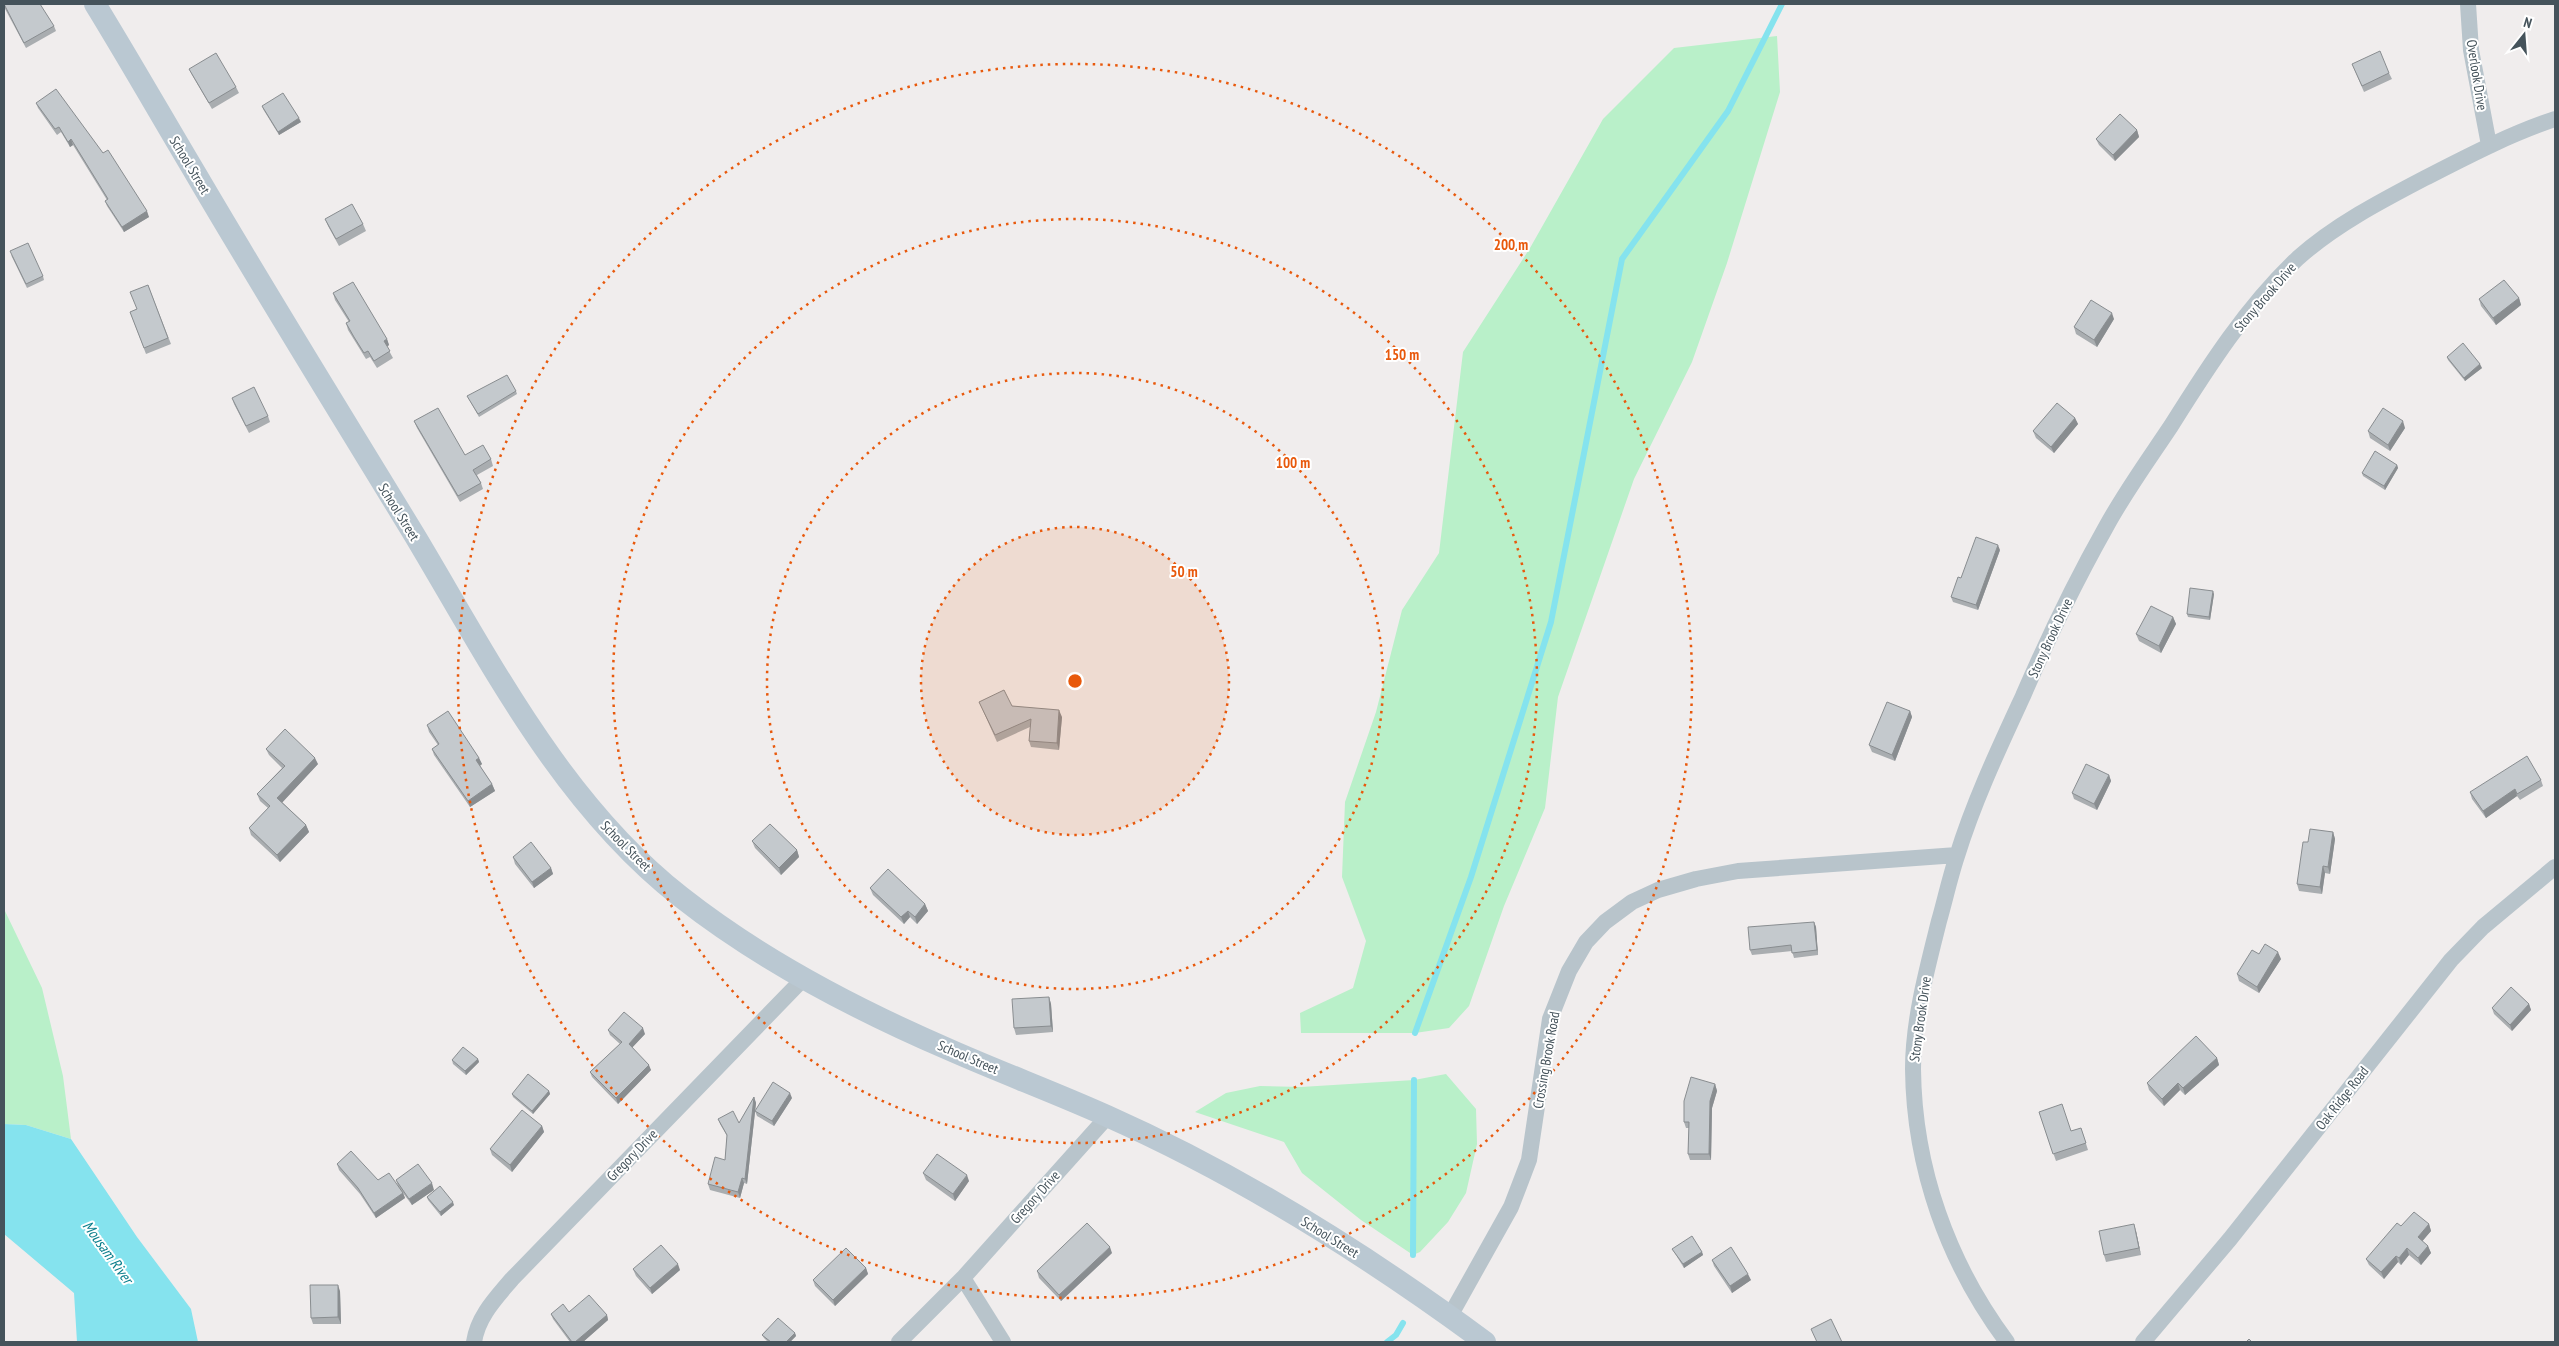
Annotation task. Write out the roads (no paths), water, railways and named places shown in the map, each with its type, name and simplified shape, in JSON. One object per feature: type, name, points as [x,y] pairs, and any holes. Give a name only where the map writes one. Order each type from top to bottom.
[{"type":"street","name":"School Street","points":[[95,4],[394,504],[534,732],[582,798],[624,847],[678,896],[744,943],[804,978],[950,1050],[1108,1116],[1233,1179],[1310,1223],[1450,1316],[1485,1342]]},
{"type":"street","name":"Overlook Drive","points":[[2468,4],[2471,50],[2489,145]]},
{"type":"street","name":"Stony Brook Drive","points":[[2007,1342],[1979,1304],[1955,1258],[1936,1208],[1923,1161],[1915,1112],[1913,1067],[1917,1023],[1928,963],[1957,856],[2001,744],[2061,610],[2107,525],[2212,362],[2275,282],[2300,257],[2330,233],[2384,200],[2489,145],[2555,119]]},
{"type":"street","name":"Crossing Brook Road","points":[[1450,1316],[1511,1207],[1529,1160],[1550,1019],[1569,971],[1586,942],[1605,922],[1632,902],[1658,890],[1696,879],[1738,871],[1957,856]]},
{"type":"street","name":"Oak Ridge Road","points":[[2142,1342],[2230,1239],[2451,960],[2483,927],[2555,867]]},
{"type":"street","name":"Gregory Drive","points":[[474,1342],[478,1326],[490,1306],[512,1279],[804,978]]},
{"type":"street","name":"Gregory Drive","points":[[899,1342],[963,1278],[1108,1116]]},
{"type":"street","points":[[963,1278],[1003,1342]]},
{"type":"water","name":"Mousam River","points":[[4,1124],[26,1125],[71,1139],[137,1237],[191,1309],[198,1342],[77,1342],[74,1293],[4,1234]]},
{"type":"waterway","points":[[1415,1033],[1471,877],[1551,622],[1622,259],[1728,111],[1782,4]]},
{"type":"waterway","points":[[1413,1255],[1414,1080]]},
{"type":"waterway","points":[[1387,1342],[1396,1335],[1403,1323]]}]
